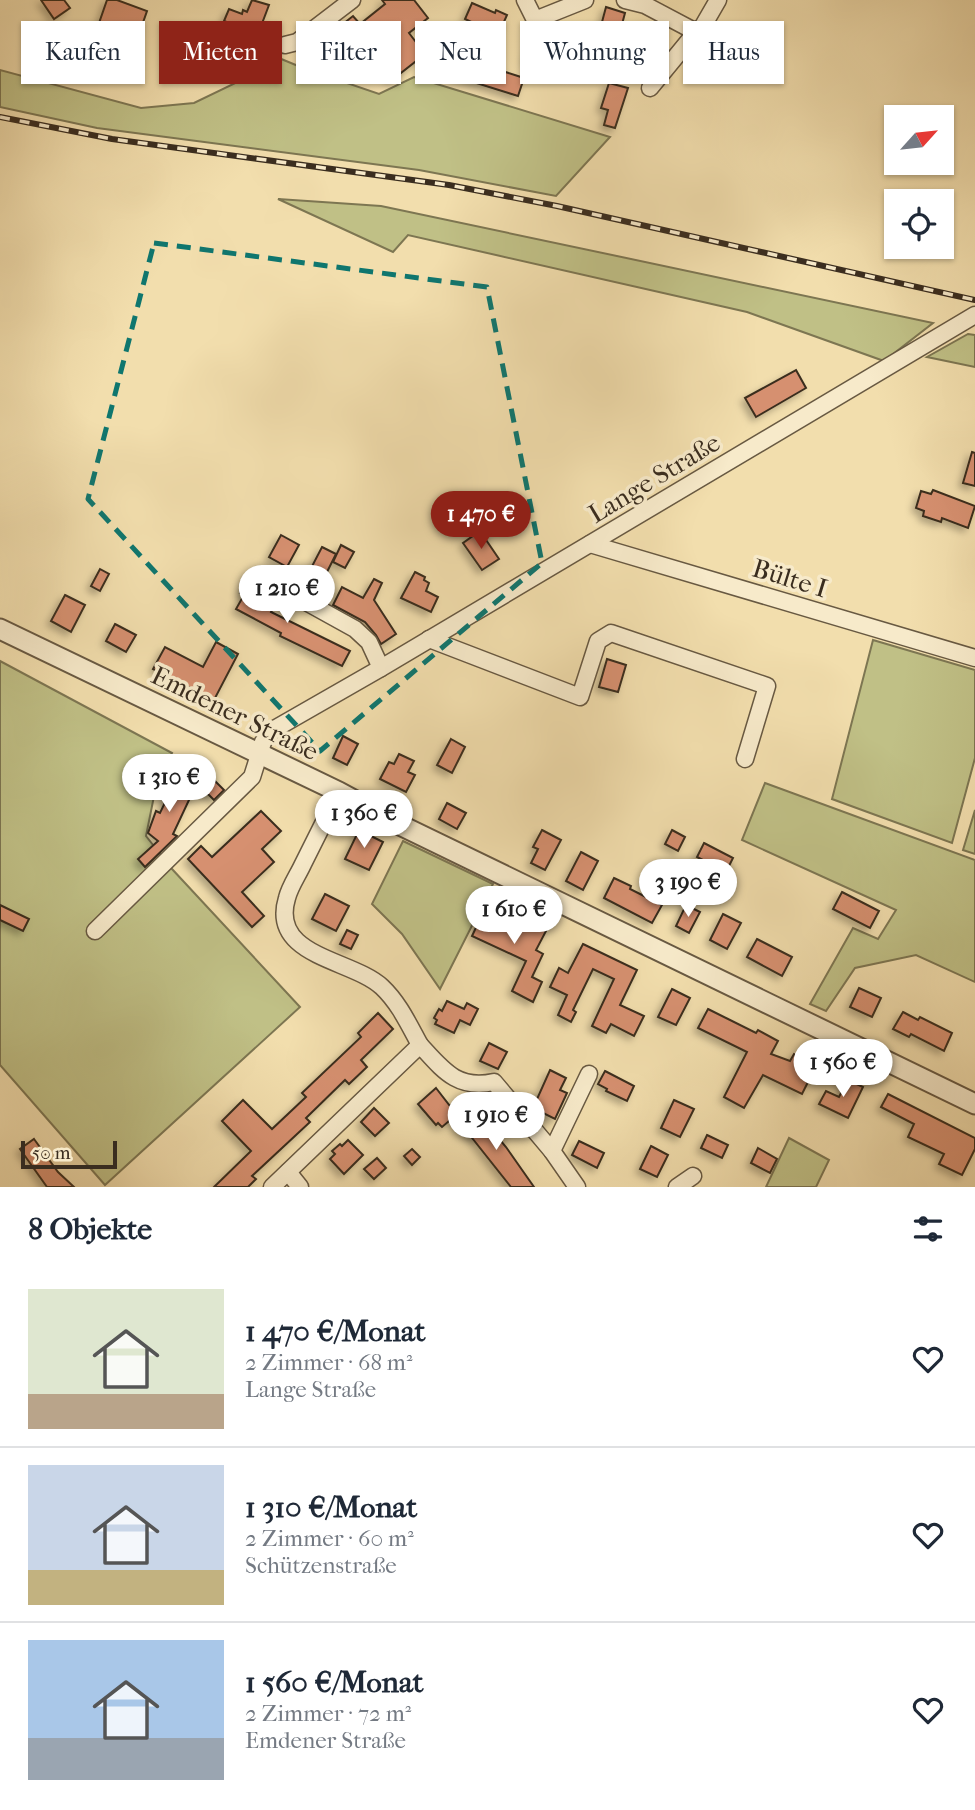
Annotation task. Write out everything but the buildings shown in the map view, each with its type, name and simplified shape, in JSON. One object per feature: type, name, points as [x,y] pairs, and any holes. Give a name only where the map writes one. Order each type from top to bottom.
[{"type":"street","points":[[285,45],[297,42],[352,0]]},
{"type":"street","points":[[525,0],[535,19],[585,0]]},
{"type":"street","points":[[625,0],[645,5],[683,25]]},
{"type":"street","points":[[707,21],[718,0]]},
{"type":"street","points":[[650,88],[683,48]]},
{"type":"street","name":"Lange Straße","points":[[95,931],[251,777],[271,731],[975,315]]},
{"type":"street","name":"Bülte I","points":[[590,544],[975,659]]},
{"type":"street","points":[[299,598],[355,629],[369,642],[381,668]]},
{"type":"street","name":"Emdener Straße","points":[[0,629],[975,1104]]},
{"type":"street","points":[[429,639],[580,696],[598,641],[611,634],[767,686],[745,759]]},
{"type":"street","points":[[339,792],[287,898],[284,920],[292,936],[311,953],[349,968],[381,986],[403,1014],[419,1045],[445,1072],[461,1082],[479,1085],[494,1082],[552,1151],[577,1187]]},
{"type":"street","points":[[272,1187],[419,1045]]},
{"type":"street","points":[[552,1151],[589,1074]]},
{"type":"street","points":[[288,1172],[300,1187]]},
{"type":"street","points":[[677,1187],[693,1176]]},
{"type":"highlighted area","points":[[154,243],[487,287],[542,563],[320,751],[88,499]]},
{"type":"green space","points":[[282,59],[296,65],[296,84],[350,84],[379,94],[414,77],[415,84],[437,84],[610,137],[556,196],[419,170],[97,128],[0,107],[0,70],[21,76],[21,84],[52,84],[141,108],[194,103],[233,84],[282,84]]},
{"type":"green space","points":[[278,199],[381,206],[933,323],[884,361],[747,312],[408,235],[393,252]]},
{"type":"green space","points":[[968,334],[975,335],[975,367],[927,357]]},
{"type":"green space","points":[[873,640],[975,670],[975,758],[952,843],[832,799]]},
{"type":"green space","points":[[0,661],[172,753],[157,781],[146,836],[172,869],[300,1007],[105,1185],[0,1065]]},
{"type":"green space","points":[[765,783],[975,860],[975,982],[916,955],[855,968],[826,1011],[810,1004],[853,928],[878,939],[896,910],[742,840]]},
{"type":"green space","points":[[975,810],[975,854],[963,850]]},
{"type":"green space","points":[[403,841],[493,884],[440,989],[402,934],[372,904]]},
{"type":"green space","points":[[789,1138],[829,1160],[816,1187],[766,1187]]},
{"type":"railway","points":[[0,117],[112,139],[449,185],[557,206],[975,300]]}]
